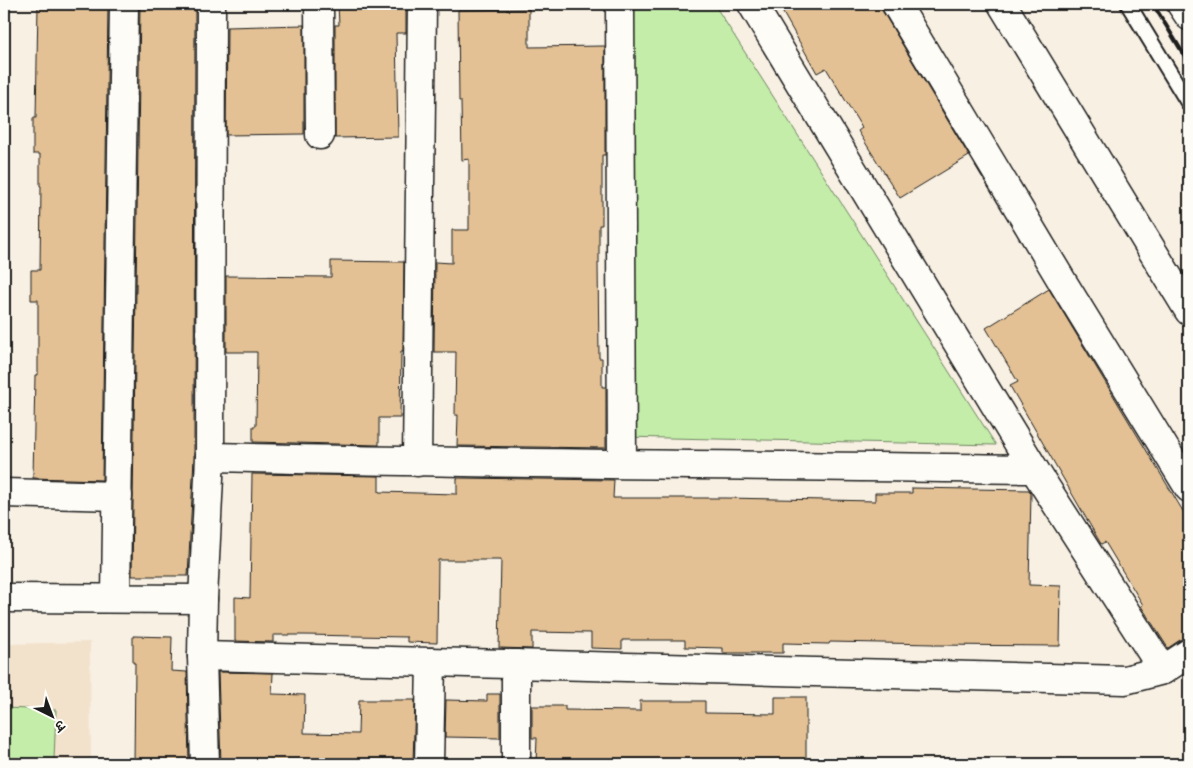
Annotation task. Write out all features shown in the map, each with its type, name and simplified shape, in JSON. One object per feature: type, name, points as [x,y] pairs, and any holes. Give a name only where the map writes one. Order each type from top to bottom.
[{"type":"street","points":[[116,598],[124,4]]},
{"type":"street","points":[[205,764],[202,656],[210,457],[211,4]]},
{"type":"street","points":[[319,4],[320,135]]},
{"type":"street","points":[[417,462],[422,4]]},
{"type":"street","points":[[620,4],[622,463]]},
{"type":"street","points":[[752,4],[1034,469],[1164,670]]},
{"type":"street","points":[[896,4],[1060,278],[1189,488]]},
{"type":"street","points":[[1002,4],[1189,311]]},
{"type":"street","points":[[1182,4],[1189,16]]},
{"type":"street","points":[[210,457],[417,462],[1034,469]]},
{"type":"street","points":[[4,493],[118,496]]},
{"type":"street","points":[[4,598],[203,599]]},
{"type":"street","points":[[202,656],[1125,680],[1164,670],[1189,653]]},
{"type":"street","points":[[430,764],[431,662]]},
{"type":"street","points":[[516,664],[516,764]]},
{"type":"lane","points":[[1128,4],[1189,104]]},
{"type":"shaded area","points":[[90,642],[91,764],[4,764],[4,644]]},
{"type":"green space","points":[[624,4],[714,4],[996,445],[622,437]]},
{"type":"green space","points":[[4,708],[56,710],[54,760],[4,758]]},
{"type":"building","points":[[38,4],[108,4],[102,480],[33,478],[35,375],[38,375],[38,300],[31,300],[31,270],[40,270],[41,186],[40,154],[33,154],[33,118],[36,118]]},
{"type":"building","points":[[140,4],[195,4],[194,457],[188,576],[132,576]]},
{"type":"building","points":[[338,4],[406,4],[406,33],[396,33],[398,137],[335,138],[335,25],[339,25]]},
{"type":"building","points":[[778,4],[880,4],[969,156],[900,198],[858,131],[862,128],[826,68],[817,73]]},
{"type":"building","points":[[529,9],[529,47],[605,46],[605,155],[602,155],[602,225],[599,225],[598,263],[599,358],[602,358],[602,387],[606,387],[606,448],[457,446],[458,415],[455,415],[456,352],[434,352],[435,262],[452,263],[452,230],[469,230],[469,159],[462,160],[461,101],[459,101],[458,10]]},
{"type":"building","points":[[304,25],[304,134],[226,135],[227,27]]},
{"type":"building","points":[[331,261],[404,262],[400,418],[379,418],[379,445],[253,442],[253,426],[256,426],[257,352],[226,352],[226,276],[331,277]]},
{"type":"building","points":[[1049,289],[1189,521],[1189,638],[1180,640],[1168,648],[1141,606],[1143,605],[1105,542],[1101,544],[1010,386],[1018,382],[986,328]]},
{"type":"building","points":[[252,474],[379,476],[379,492],[457,494],[457,478],[614,480],[613,498],[875,501],[875,493],[912,493],[912,488],[1029,490],[1031,493],[1029,585],[1061,586],[1060,646],[830,642],[829,644],[783,643],[783,653],[723,653],[723,648],[685,647],[685,640],[622,640],[622,649],[591,648],[591,633],[532,632],[532,649],[499,648],[501,560],[438,560],[437,643],[407,642],[407,637],[305,635],[273,635],[273,642],[235,641],[235,597],[250,598]]},
{"type":"building","points":[[133,636],[172,637],[171,671],[187,672],[189,764],[134,764],[135,663],[133,663]]},
{"type":"building","points":[[218,672],[273,673],[272,694],[305,695],[304,733],[358,734],[359,700],[415,700],[413,762],[301,760],[301,764],[221,764]]},
{"type":"building","points":[[487,694],[500,694],[500,738],[445,737],[446,700],[487,701]]},
{"type":"building","points":[[775,697],[806,697],[806,764],[536,764],[537,738],[532,738],[532,706],[565,706],[565,710],[640,711],[640,701],[705,701],[705,713],[775,714]]},
{"type":"railway","points":[[1153,4],[1189,63]]},
{"type":"railway","points":[[1181,4],[1189,17]]}]
